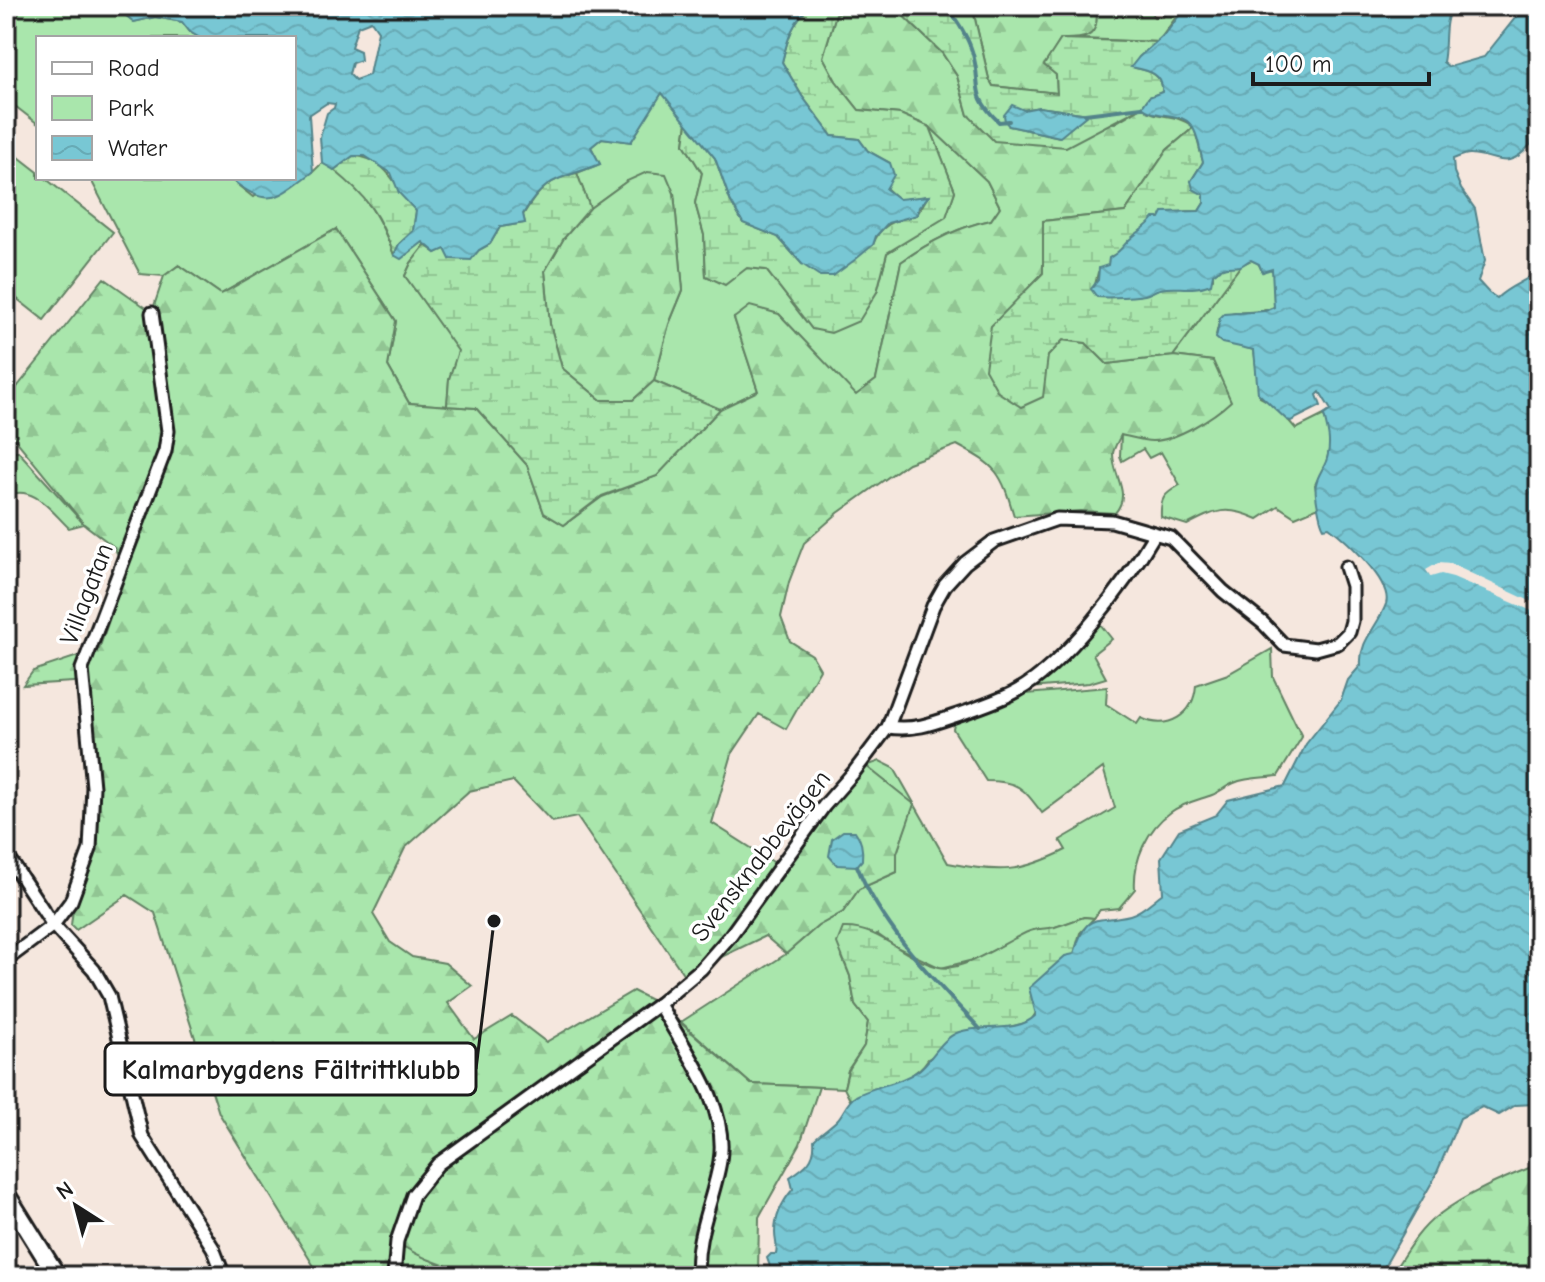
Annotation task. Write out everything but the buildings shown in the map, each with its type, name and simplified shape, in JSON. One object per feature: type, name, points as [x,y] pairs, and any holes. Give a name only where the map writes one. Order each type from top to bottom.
[{"type":"main road","points":[[6,1194],[57,1276]]},
{"type":"street","name":"Villagatan","points":[[6,960],[53,925],[71,901],[90,849],[93,787],[82,669],[165,451],[168,431],[152,313]]},
{"type":"street","name":"Svensknabbevägen","points":[[394,1276],[397,1241],[413,1195],[438,1164],[659,1004],[701,969],[730,936],[824,806],[888,727],[933,606],[945,585],[965,563],[994,541],[1057,519],[1112,521],[1171,538],[1223,591],[1263,623],[1284,645],[1316,649],[1338,643],[1349,632],[1352,586],[1346,567]]},
{"type":"street","points":[[888,727],[909,730],[990,703],[1030,683],[1097,616],[1139,561],[1154,535]]},
{"type":"street","points":[[6,854],[53,925],[94,970],[109,996],[142,1136],[213,1248],[224,1276]]},
{"type":"street","points":[[659,1004],[703,1082],[720,1121],[720,1159],[700,1244],[698,1276]]},
{"type":"green space","points":[[6,6],[114,6],[134,22],[155,17],[182,22],[197,36],[36,36],[36,122],[6,99]]},
{"type":"green space","points":[[812,6],[851,6],[836,14],[823,57],[836,81],[859,110],[900,114],[930,127],[955,191],[946,217],[887,253],[877,292],[859,321],[831,333],[812,329],[766,270],[747,268],[725,285],[706,276],[704,235],[695,203],[702,173],[684,144],[687,123],[715,158],[730,200],[743,223],[778,237],[802,264],[873,245],[885,227],[917,215],[928,196],[899,200],[886,188],[890,163],[868,151],[859,139],[832,136],[802,96],[782,62],[795,23]]},
{"type":"green space","points":[[851,6],[893,6],[942,53],[957,76],[968,115],[1115,123],[1142,107],[1153,114],[1180,119],[1194,127],[1167,150],[1125,212],[1044,221],[1043,273],[991,327],[1048,356],[1063,340],[1086,343],[1107,364],[1173,356],[1213,361],[1231,401],[1205,421],[1172,437],[1152,441],[1121,435],[1113,454],[1122,492],[1120,506],[1115,513],[1080,511],[1014,516],[996,472],[957,445],[908,463],[838,513],[804,543],[789,582],[781,617],[790,641],[812,655],[820,669],[786,729],[759,714],[732,754],[712,823],[778,865],[866,766],[914,804],[897,853],[897,872],[859,889],[843,912],[818,926],[786,954],[765,936],[684,975],[577,817],[552,822],[513,781],[469,791],[405,848],[373,914],[390,942],[412,957],[445,963],[472,986],[448,1003],[474,1039],[512,1016],[546,1042],[633,991],[659,1004],[751,1084],[819,1087],[800,1144],[759,1217],[758,1276],[486,1276],[428,1259],[397,1242],[394,1276],[320,1276],[219,1113],[155,913],[127,895],[76,930],[71,925],[75,903],[93,859],[98,828],[97,765],[89,681],[23,685],[33,671],[99,649],[126,571],[114,547],[84,524],[6,428],[6,401],[104,278],[152,312],[164,276],[179,265],[221,294],[336,229],[396,321],[388,366],[409,403],[476,408],[527,465],[544,513],[564,525],[602,497],[657,476],[720,409],[758,391],[734,318],[750,306],[779,314],[856,395],[876,380],[901,262],[944,236],[991,220],[1000,207],[987,181],[930,127],[900,114],[859,110],[836,81],[823,57],[836,14]]},
{"type":"green space","points":[[893,6],[972,6],[993,86],[1057,93],[1056,75],[1044,65],[1061,39],[1158,42],[1139,57],[1135,68],[1158,77],[1162,92],[1149,97],[1142,107],[1066,147],[994,141],[968,115],[957,76],[942,53]],"holes":[[[1039,107],[1088,114],[1059,137],[1009,126],[1024,110]]]},
{"type":"green space","points":[[972,6],[1096,6],[1097,16],[1090,34],[1061,39],[1045,65],[1056,75],[1057,93],[993,86]]},
{"type":"green space","points":[[1096,6],[1148,6],[1154,17],[1162,17],[1173,9],[1181,10],[1158,42],[1082,39],[1095,26]]},
{"type":"green space","points":[[662,92],[687,123],[684,144],[702,173],[695,203],[704,235],[706,276],[747,268],[766,270],[812,329],[877,292],[887,253],[946,216],[955,191],[930,127],[987,181],[1000,207],[991,220],[944,236],[901,262],[876,380],[855,396],[779,314],[734,318],[758,391],[720,409],[654,381],[669,324],[683,290],[674,193],[627,181],[590,208],[577,173],[600,164],[591,147],[602,138],[631,142]]},
{"type":"green space","points":[[1194,127],[1203,162],[1191,181],[1204,195],[1199,211],[1169,214],[1148,225],[1112,256],[1108,265],[1098,272],[1095,285],[1109,297],[1140,295],[1213,279],[1213,273],[1220,269],[1241,265],[1173,356],[1107,364],[1086,343],[1063,340],[1048,356],[1043,397],[1021,407],[998,392],[985,369],[991,326],[1043,273],[1043,221],[1125,212],[1167,150]]},
{"type":"green space","points":[[6,147],[36,170],[36,180],[48,180],[113,232],[44,320],[6,290]]},
{"type":"green space","points":[[353,156],[375,162],[383,168],[416,211],[413,231],[399,244],[394,255],[371,208],[334,170]]},
{"type":"green space","points":[[322,163],[358,189],[376,214],[394,255],[423,242],[425,245],[405,276],[459,351],[449,379],[447,406],[409,403],[388,366],[396,321],[336,229],[221,294],[179,265],[164,276],[140,274],[91,180],[232,180],[253,197],[313,172]]},
{"type":"green space","points":[[647,172],[666,174],[674,193],[683,290],[669,324],[654,381],[633,400],[601,400],[562,368],[550,324],[545,271],[564,238],[590,208],[627,181]]},
{"type":"green space","points":[[577,173],[590,208],[564,238],[545,271],[550,324],[562,368],[601,400],[633,400],[654,381],[720,409],[657,476],[602,496],[564,525],[544,513],[527,465],[476,408],[447,406],[449,379],[458,351],[405,276],[425,245],[436,253],[445,248],[471,259],[490,244],[500,227],[525,223],[523,215],[545,187],[559,178]]},
{"type":"green space","points":[[1251,260],[1258,263],[1263,272],[1269,268],[1273,271],[1274,307],[1220,318],[1216,335],[1227,343],[1254,350],[1260,397],[1276,406],[1296,429],[1324,415],[1330,434],[1326,463],[1315,485],[1319,507],[1295,517],[1278,506],[1258,519],[1237,512],[1221,511],[1187,525],[1161,517],[1164,497],[1180,485],[1161,452],[1149,458],[1143,449],[1122,461],[1121,435],[1134,437],[1212,361],[1173,356],[1241,265]]},
{"type":"green space","points":[[6,451],[18,451],[84,524],[69,528],[41,501],[25,493],[6,496]]},
{"type":"green space","points":[[1097,623],[1112,639],[1093,654],[1106,678],[1089,683],[1029,688]]},
{"type":"green space","points":[[1272,649],[1273,677],[1302,737],[1278,776],[1239,781],[1180,806],[1162,819],[1139,856],[1135,889],[1119,908],[1100,910],[1094,918],[1084,917],[1052,928],[1031,931],[977,959],[941,968],[894,946],[877,934],[842,957],[850,976],[855,1005],[868,1022],[864,1046],[848,1070],[844,1088],[751,1084],[681,1022],[786,954],[818,926],[843,912],[859,889],[897,872],[897,853],[913,804],[866,766],[880,761],[894,768],[948,863],[996,869],[1022,867],[1066,850],[1060,840],[1115,808],[1103,768],[1042,813],[1019,788],[1006,782],[986,781],[953,729],[955,721],[1026,694],[1107,687],[1106,704],[1137,724],[1141,718],[1151,722],[1170,721],[1185,712],[1196,685],[1228,674]]},
{"type":"green space","points":[[1084,917],[1094,918],[1080,933],[1074,954],[1030,1022],[980,1029],[928,1059],[912,1075],[850,1100],[844,1088],[848,1071],[864,1046],[868,1022],[855,1005],[850,976],[837,943],[843,928],[869,932],[926,963],[949,968],[973,960],[1030,931],[1055,927]]},
{"type":"green space","points":[[1539,1164],[1539,1264],[1508,1276],[1390,1276],[1417,1236],[1437,1216],[1473,1193]]},
{"type":"green space","points":[[397,1241],[428,1259],[486,1276],[394,1276]]},
{"type":"water","points":[[114,6],[812,6],[795,23],[782,62],[802,96],[832,136],[859,139],[868,151],[890,163],[894,175],[886,189],[899,199],[929,196],[919,207],[917,215],[888,223],[876,236],[873,245],[856,259],[833,276],[820,276],[802,264],[778,237],[743,223],[730,200],[715,158],[662,93],[631,142],[602,138],[591,147],[600,164],[548,185],[523,214],[525,223],[500,227],[490,244],[479,250],[471,260],[450,259],[445,249],[436,253],[423,242],[401,259],[394,255],[399,244],[413,231],[416,211],[399,193],[391,173],[365,156],[353,156],[334,170],[322,163],[320,137],[327,113],[335,104],[327,103],[309,115],[313,172],[290,189],[272,197],[263,197],[232,180],[296,180],[296,36],[197,36],[182,22],[155,17],[134,22]],"holes":[[[371,21],[378,31],[369,75],[355,80],[349,74],[352,63],[361,60],[360,51],[351,47],[358,26]]]},
{"type":"water","points":[[1170,6],[1453,6],[1446,25],[1443,62],[1449,67],[1484,57],[1519,13],[1520,6],[1539,6],[1539,101],[1527,113],[1530,145],[1508,160],[1469,154],[1453,159],[1461,189],[1475,209],[1485,261],[1478,281],[1497,298],[1539,270],[1539,1099],[1535,1104],[1516,1105],[1499,1115],[1482,1107],[1460,1118],[1435,1177],[1379,1276],[769,1276],[772,1272],[767,1258],[776,1254],[776,1221],[782,1204],[793,1189],[790,1177],[805,1166],[811,1158],[814,1140],[837,1120],[847,1104],[864,1092],[912,1075],[952,1035],[969,1030],[1009,1027],[1028,1021],[1036,1015],[1029,988],[1065,956],[1074,954],[1088,924],[1134,913],[1163,893],[1161,858],[1179,830],[1216,815],[1228,800],[1285,786],[1306,744],[1341,700],[1348,680],[1361,665],[1363,648],[1386,604],[1386,595],[1375,573],[1346,541],[1329,527],[1324,528],[1321,520],[1316,488],[1329,449],[1324,415],[1331,410],[1320,392],[1317,395],[1321,406],[1291,421],[1287,420],[1258,393],[1254,350],[1222,343],[1216,338],[1220,318],[1224,314],[1265,311],[1274,307],[1272,269],[1262,272],[1259,264],[1251,260],[1240,266],[1221,269],[1213,274],[1211,284],[1158,289],[1138,296],[1097,297],[1091,289],[1098,280],[1099,268],[1108,265],[1109,258],[1154,218],[1160,218],[1163,212],[1199,211],[1204,203],[1204,195],[1193,189],[1191,181],[1203,162],[1194,130],[1184,119],[1142,107],[1149,97],[1162,92],[1162,85],[1152,73],[1131,67],[1166,33],[1181,13],[1180,9]]},
{"type":"water","points":[[1012,105],[1024,110],[1039,107],[1088,114],[1060,137],[1009,126],[1004,115]]},
{"type":"water","points":[[843,831],[855,831],[859,838],[862,860],[857,866],[837,865],[829,856],[832,839]]},
{"type":"pier","points":[[1438,563],[1451,564],[1539,605],[1539,614],[1453,577],[1441,574],[1431,577],[1426,570]]},
{"type":"waterway","points":[[946,6],[970,45],[983,104],[999,122],[1009,121]]},
{"type":"waterway","points":[[1085,114],[1142,107]]},
{"type":"waterway","points":[[857,866],[880,911],[895,932],[980,1029]]},
{"type":"place","name":"Kalmarbygdens Fältrittklubb","points":[[494,921]]}]
